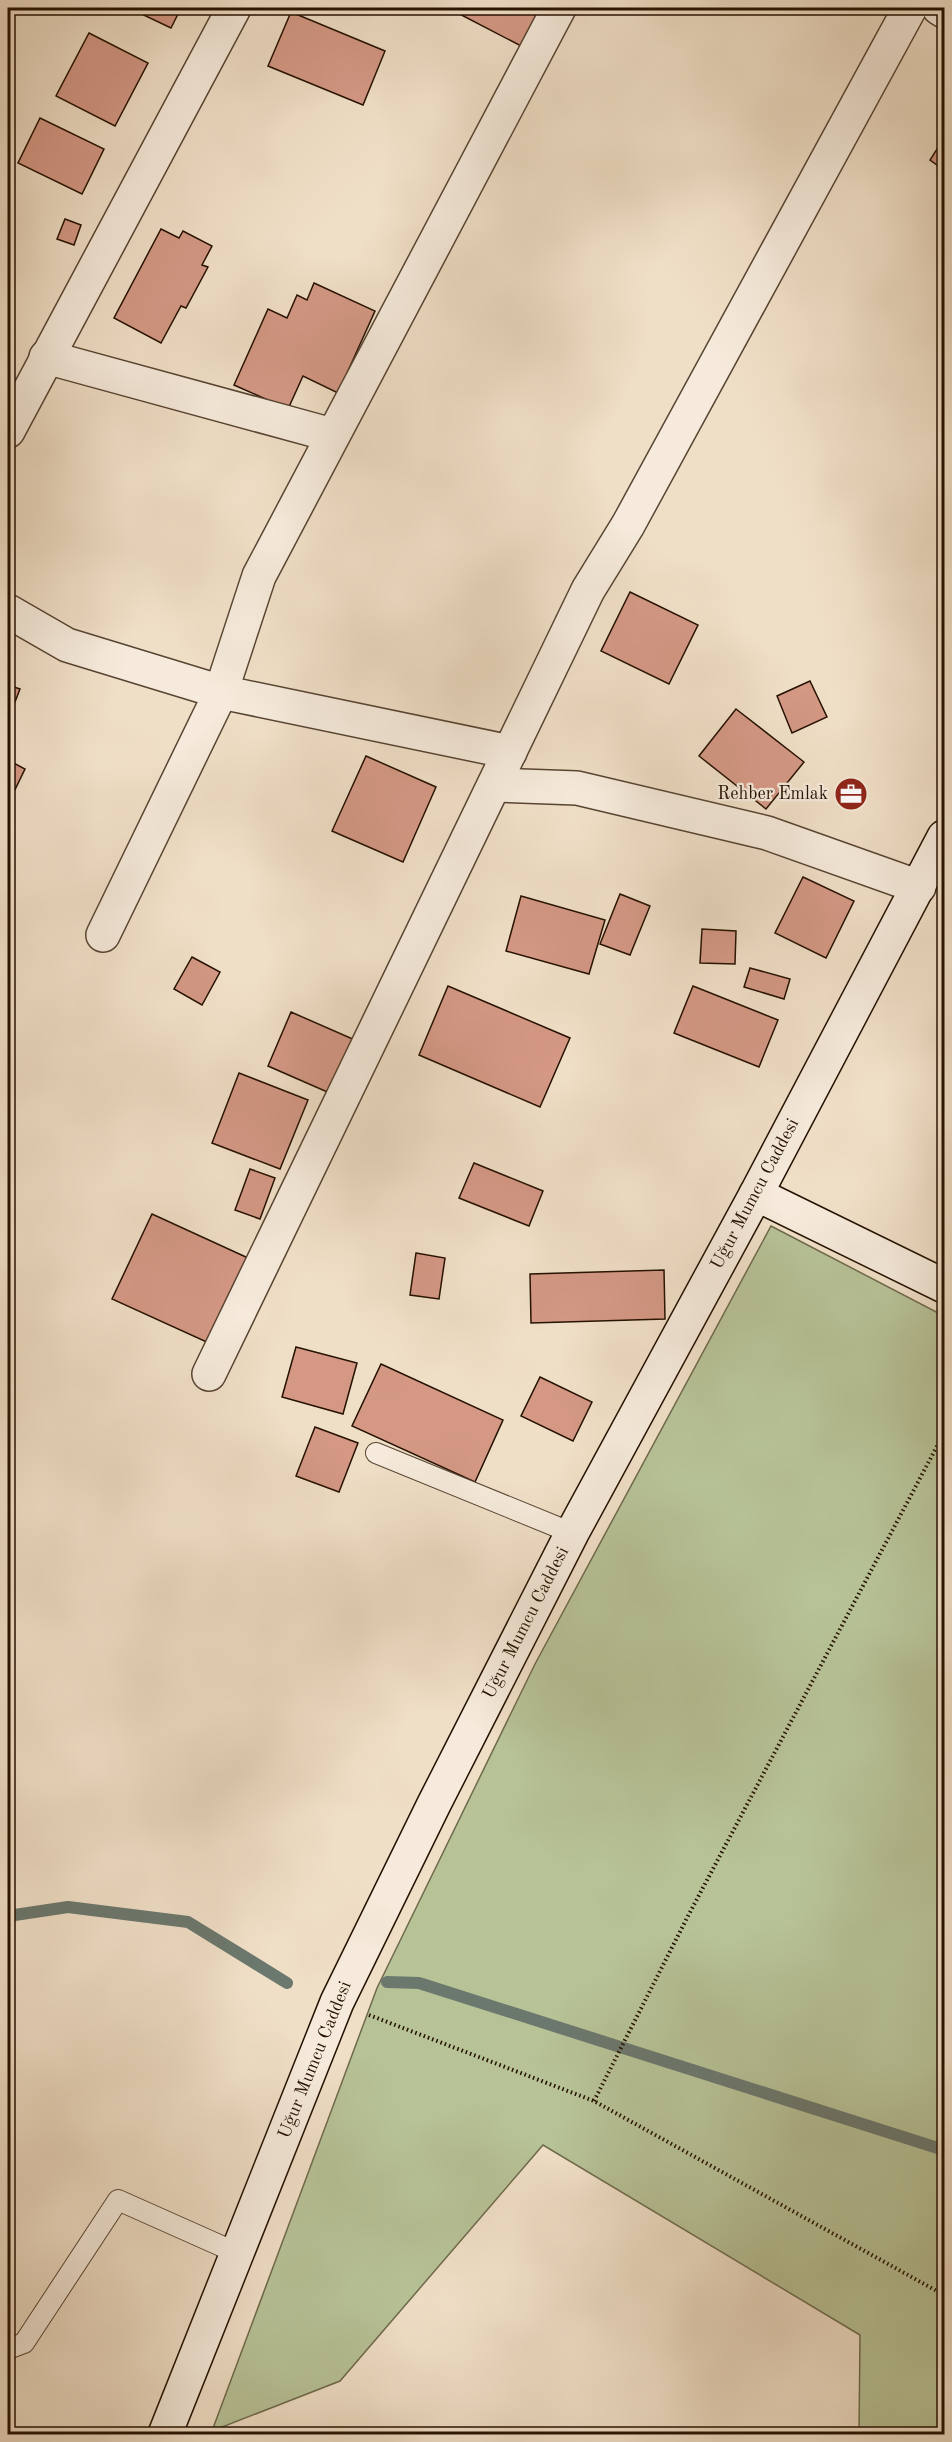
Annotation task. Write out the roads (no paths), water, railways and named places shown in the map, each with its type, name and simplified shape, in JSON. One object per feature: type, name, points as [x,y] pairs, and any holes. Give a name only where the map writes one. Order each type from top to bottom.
[{"type":"street","points":[[8,431],[234,8]]},
{"type":"street","points":[[103,935],[221,692],[259,576],[559,8]]},
{"type":"street","points":[[209,1374],[588,590],[628,525],[910,8]]},
{"type":"street","points":[[939,8],[945,11]]},
{"type":"street","points":[[46,357],[332,435]]},
{"type":"street","points":[[8,611],[67,645],[221,692],[510,752]]},
{"type":"street","points":[[494,785],[576,788],[768,832],[919,887]]},
{"type":"street","name":"Uğur Mumcu Caddesi","points":[[165,2434],[337,2002],[434,1804],[572,1533],[756,1194],[945,837]]},
{"type":"street","points":[[756,1194],[945,1286]]},
{"type":"lane","points":[[376,1453],[572,1533]]},
{"type":"lane","points":[[8,2349],[24,2343],[118,2200],[237,2253]]},
{"type":"waterway","points":[[8,1916],[68,1907],[188,1922],[287,1983]]},
{"type":"waterway","points":[[387,1982],[419,1983],[944,2150]]},
{"type":"place","name":"Rehber Emlak","points":[[851,794]]}]
